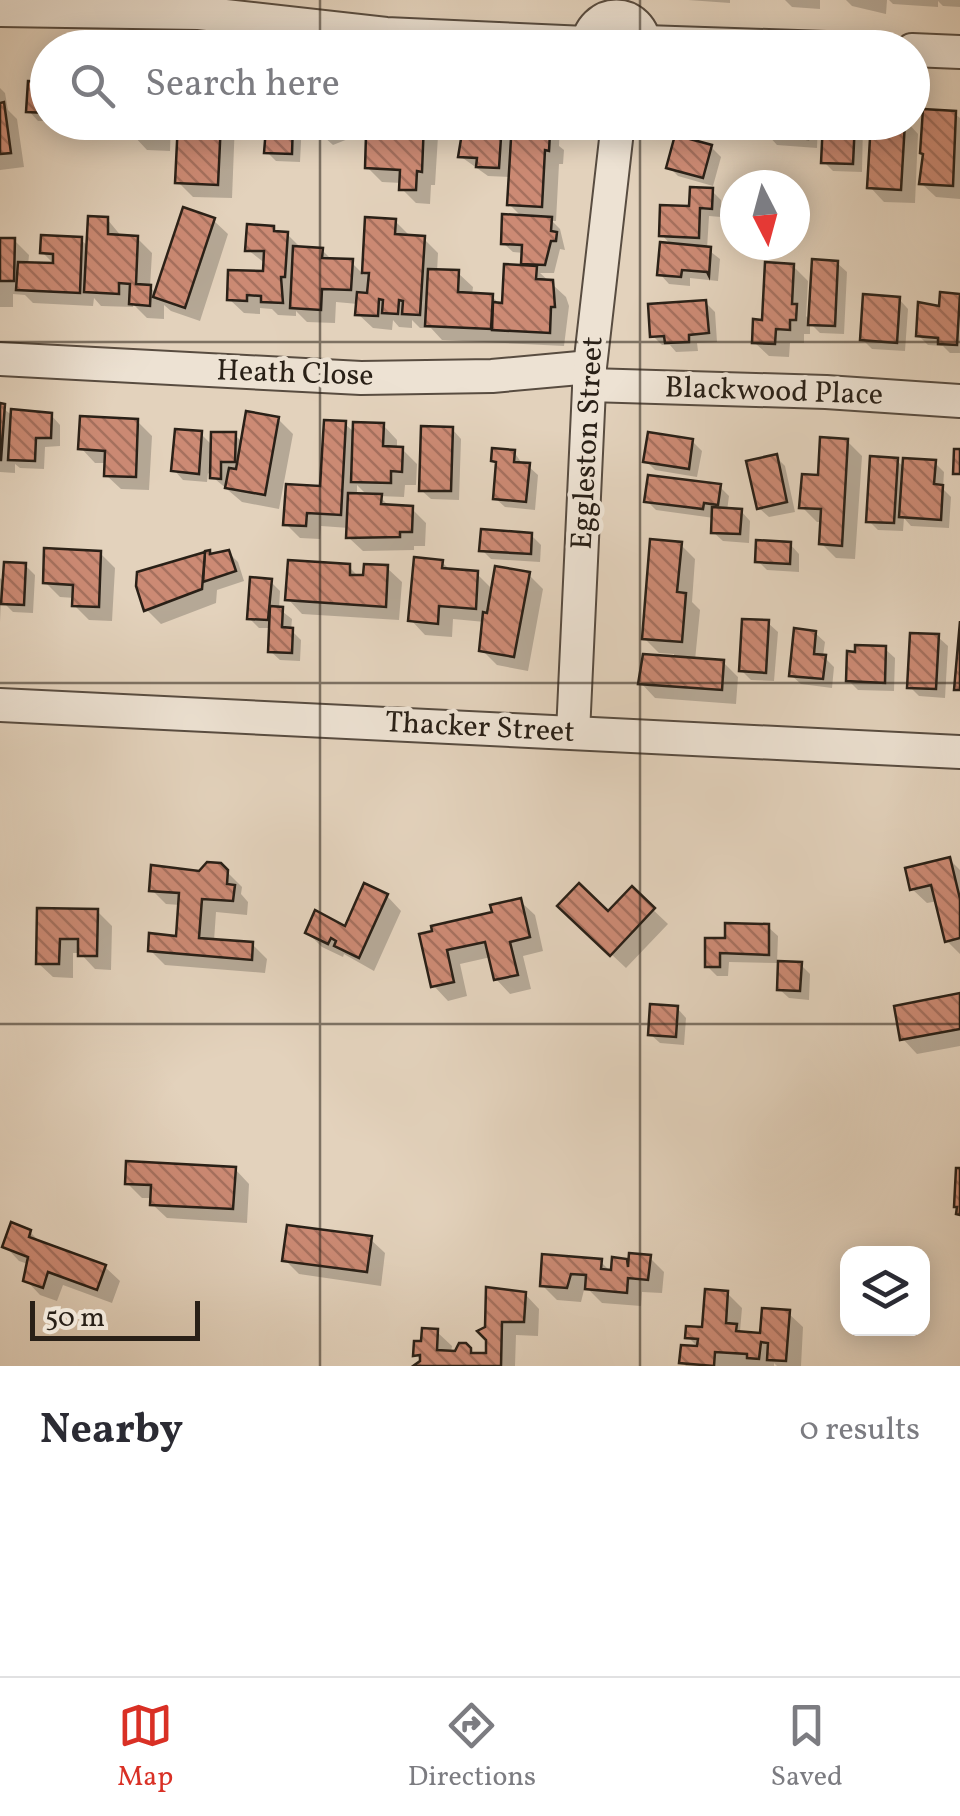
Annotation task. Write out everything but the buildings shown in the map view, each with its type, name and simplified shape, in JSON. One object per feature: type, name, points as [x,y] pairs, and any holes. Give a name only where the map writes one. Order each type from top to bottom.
[{"type":"street","points":[[0,10],[199,13],[350,30]]},
{"type":"street","points":[[517,30],[646,30]]},
{"type":"street","points":[[930,51],[960,52]]},
{"type":"street","name":"Eggleston Street","points":[[573,733],[589,376],[612,140]]},
{"type":"street","name":"Heath Close","points":[[0,359],[361,378],[589,376]]},
{"type":"street","name":"Blackwood Place","points":[[589,376],[960,401]]},
{"type":"street","name":"Thacker Street","points":[[0,704],[960,752]]}]
